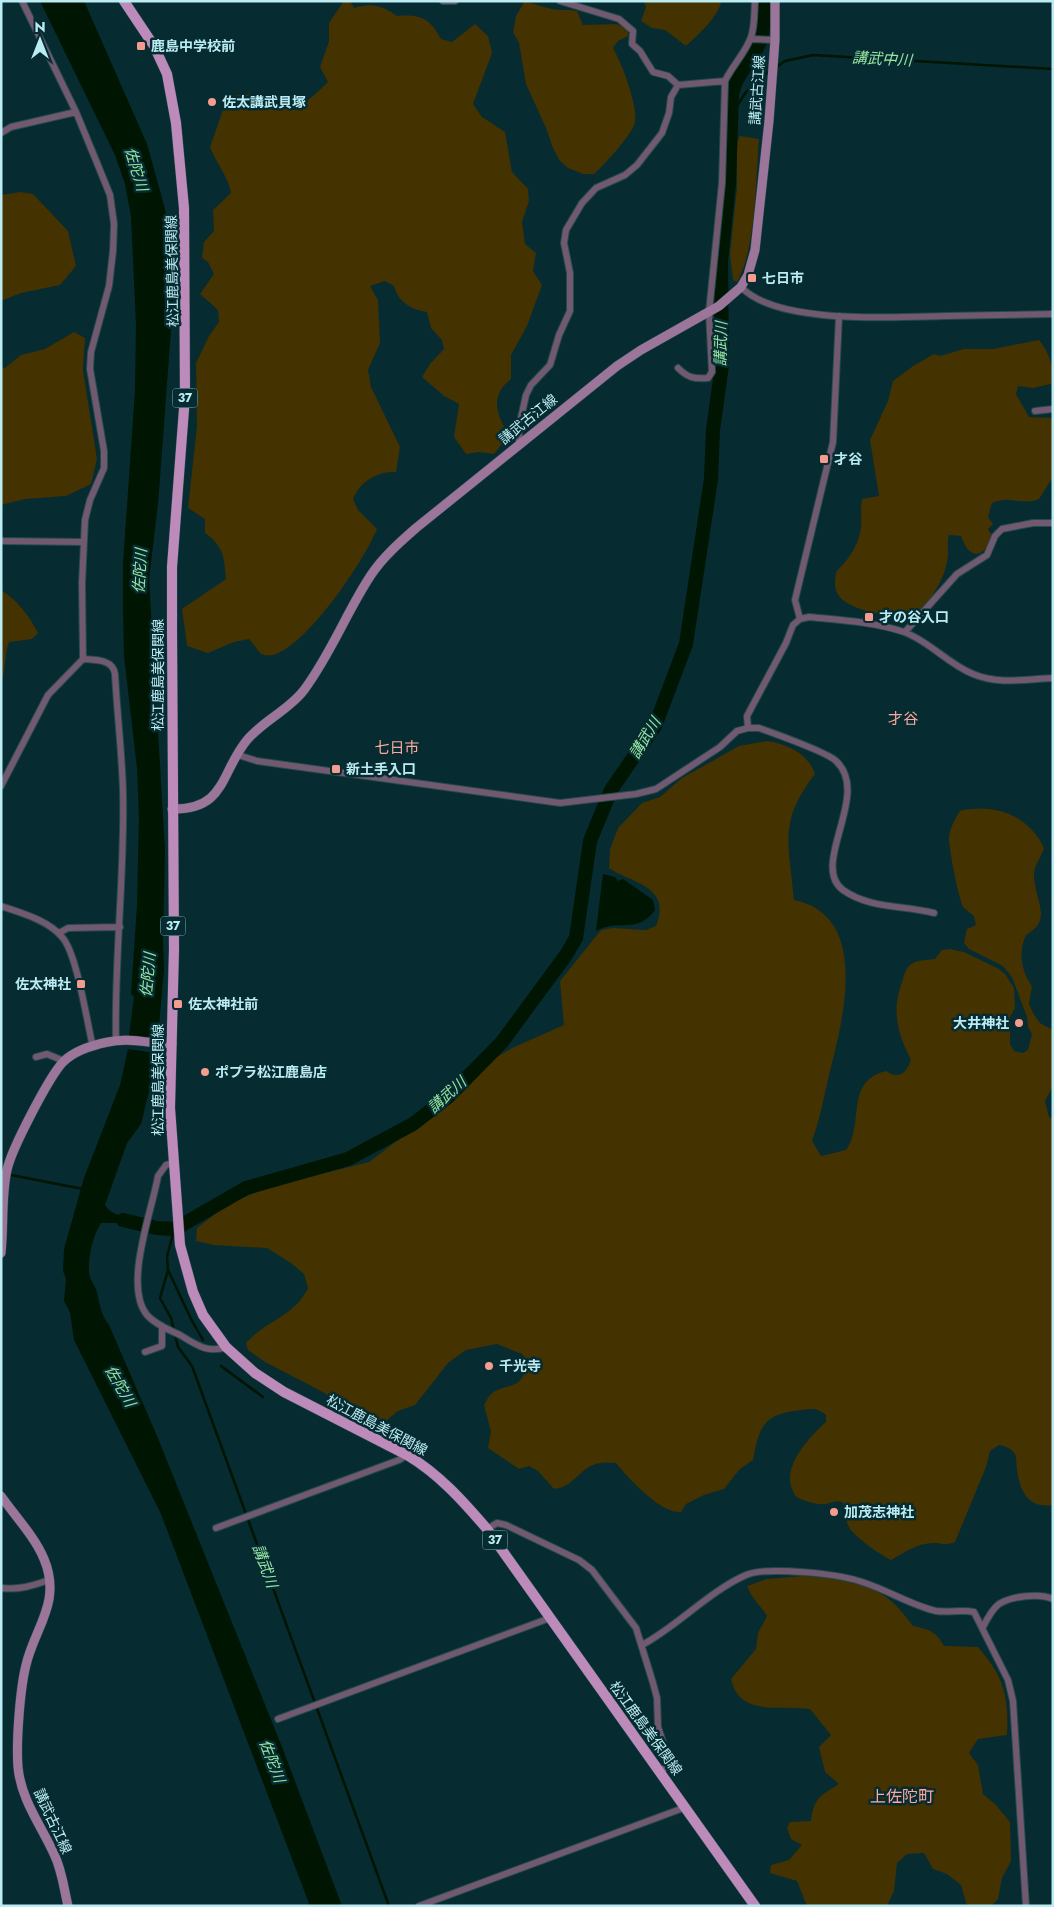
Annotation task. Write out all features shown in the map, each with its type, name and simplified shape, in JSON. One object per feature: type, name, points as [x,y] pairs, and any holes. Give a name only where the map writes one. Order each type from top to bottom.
[{"type":"main road","name":"松江鹿島美保関線","points":[[124,1],[154,46],[167,74],[176,123],[184,208],[185,396],[172,567],[172,1044],[170,1108],[180,1245],[193,1292],[203,1315],[226,1347],[255,1374],[284,1392],[408,1455],[426,1466],[459,1496],[487,1529],[756,1906]]},
{"type":"main road","name":"講武古江線","points":[[172,809],[197,808],[208,802],[217,792],[238,755],[254,733],[303,692],[372,573],[391,550],[520,443],[625,360],[710,311],[741,287],[750,269],[756,250],[775,40],[775,1]]},
{"type":"main road","points":[[1,1253],[6,1166],[55,1072],[64,1061],[76,1053],[116,1041],[126,1040],[172,1044]]},
{"type":"main road","name":"講武古江線","points":[[1,1496],[40,1550],[45,1560],[49,1580],[48,1607],[25,1671],[21,1702],[18,1766],[27,1803],[55,1856],[68,1906]]},
{"type":"street","points":[[1,786],[48,695],[83,659],[84,520],[90,500],[104,468],[104,451],[90,369],[91,352],[109,286],[114,251],[114,224],[110,195],[76,112],[22,1]]},
{"type":"street","points":[[443,1],[455,1]]},
{"type":"street","points":[[560,1],[619,19],[632,32],[632,44],[640,51],[653,72],[668,76],[678,85],[725,81]]},
{"type":"street","points":[[678,368],[690,378],[705,378],[711,374],[713,359],[710,311],[722,184],[725,81],[731,68],[752,39],[755,1]]},
{"type":"street","points":[[752,39],[775,40]]},
{"type":"street","points":[[520,443],[519,427],[526,395],[531,386],[550,365],[559,335],[570,310],[570,273],[564,243],[566,230],[586,198],[596,188],[625,175],[637,165],[662,133],[669,113],[671,97],[678,85]]},
{"type":"street","points":[[1,133],[11,127],[76,112]]},
{"type":"street","points":[[741,287],[747,294],[782,308],[839,316],[1053,314]]},
{"type":"street","points":[[800,619],[795,600],[833,442],[839,316]]},
{"type":"street","points":[[1036,411],[1053,409]]},
{"type":"street","points":[[905,632],[957,574],[987,555],[995,536],[1002,529],[1033,523],[1053,523]]},
{"type":"street","points":[[1,541],[83,542]]},
{"type":"street","points":[[748,728],[747,716],[786,643],[793,625],[800,619],[824,619],[905,632],[971,674],[984,678],[1014,681],[1053,678]]},
{"type":"street","points":[[83,659],[106,662],[114,668],[123,792],[120,927],[115,1003],[116,1041]]},
{"type":"street","points":[[238,755],[258,761],[548,802],[617,796],[656,789],[720,747],[738,731],[748,728],[760,728],[836,760],[845,774],[848,798],[832,864],[837,884],[843,890],[883,906],[920,909],[934,913]]},
{"type":"street","points":[[1,906],[49,926],[64,938],[70,952],[93,1047]]},
{"type":"street","points":[[58,933],[68,928],[120,927]]},
{"type":"street","points":[[36,1057],[48,1054],[64,1061]]},
{"type":"street","points":[[173,1163],[160,1171],[138,1268],[138,1293],[147,1315],[162,1326],[208,1350],[215,1351],[226,1347]]},
{"type":"street","points":[[145,1352],[162,1346],[162,1326]]},
{"type":"street","points":[[216,1528],[408,1455]]},
{"type":"street","points":[[487,1529],[496,1523],[506,1525],[579,1560],[592,1570],[636,1628],[657,1698],[658,1727],[668,1757],[668,1764],[661,1772]]},
{"type":"street","points":[[642,1645],[729,1584],[748,1574],[763,1572],[838,1576],[863,1582],[904,1601],[937,1611],[974,1612],[1008,1680],[1013,1701],[1026,1906]]},
{"type":"street","points":[[1,1588],[13,1590],[27,1588],[49,1580]]},
{"type":"street","points":[[983,1627],[995,1608],[1004,1602],[1033,1596],[1053,1599]]},
{"type":"street","points":[[278,1719],[550,1618]]},
{"type":"street","points":[[419,1906],[686,1807]]},
{"type":"shaded area","points":[[344,1],[350,1],[354,8],[372,5],[397,16],[412,16],[424,19],[433,26],[441,39],[452,42],[475,24],[488,36],[492,53],[473,104],[482,117],[505,132],[512,172],[528,189],[529,201],[522,222],[525,244],[536,253],[533,271],[542,285],[527,326],[511,355],[511,379],[500,391],[498,397],[498,410],[507,432],[502,444],[494,454],[479,452],[466,454],[454,437],[459,404],[444,396],[422,377],[430,364],[444,349],[442,340],[431,328],[427,312],[406,304],[399,297],[394,286],[385,281],[370,286],[378,300],[380,343],[368,370],[371,387],[400,447],[396,472],[382,473],[370,479],[360,487],[353,499],[358,510],[377,529],[360,561],[333,601],[302,636],[287,648],[273,655],[264,655],[261,654],[249,639],[234,642],[208,653],[187,646],[182,609],[226,579],[222,553],[216,543],[205,533],[205,519],[188,508],[197,426],[196,363],[209,336],[219,322],[218,310],[200,294],[214,274],[208,262],[202,258],[204,242],[214,231],[213,210],[231,193],[210,147],[228,96],[253,94],[272,106],[294,110],[328,82],[320,67],[329,41],[329,23]]},
{"type":"shaded area","points":[[644,1],[722,1],[712,20],[686,46],[665,30],[652,28],[641,21],[646,7]]},
{"type":"shaded area","points":[[524,2],[551,9],[577,11],[583,25],[616,24],[628,29],[628,36],[618,41],[613,48],[632,95],[635,122],[624,141],[594,174],[583,174],[568,168],[560,161],[526,84],[519,43],[513,32],[516,16]]},
{"type":"shaded area","points":[[740,136],[759,139],[752,233],[748,252],[737,282],[733,280],[730,255],[737,188],[737,142]]},
{"type":"shaded area","points":[[21,192],[33,194],[68,231],[76,266],[60,285],[21,293],[1,301],[1,195]]},
{"type":"shaded area","points":[[74,332],[85,338],[83,370],[97,459],[91,484],[66,496],[25,499],[1,505],[1,367],[5,368],[21,355],[45,349]]},
{"type":"shaded area","points":[[1039,340],[1046,350],[1050,361],[1052,372],[1051,384],[1033,388],[1018,386],[1016,394],[1029,417],[1051,418],[1053,421],[1053,477],[1039,499],[1033,501],[1004,500],[992,503],[988,517],[993,524],[988,529],[993,537],[981,553],[972,553],[964,544],[961,536],[949,535],[947,561],[935,592],[925,605],[912,614],[878,614],[855,607],[846,602],[836,591],[836,572],[849,557],[858,540],[861,527],[862,499],[879,496],[870,440],[888,401],[893,381],[913,366],[934,354],[940,356],[964,349],[993,349]]},
{"type":"shaded area","points":[[1,590],[22,609],[38,633],[32,639],[9,642],[1,684]]},
{"type":"shaded area","points":[[767,741],[782,744],[802,755],[815,774],[795,806],[791,820],[789,848],[794,900],[818,910],[834,926],[843,948],[846,973],[840,1027],[822,1108],[812,1141],[821,1156],[846,1150],[854,1128],[857,1104],[865,1084],[873,1076],[886,1071],[895,1075],[902,1074],[909,1065],[911,1060],[902,1040],[897,1021],[897,1001],[904,974],[913,963],[935,959],[942,950],[950,949],[964,952],[999,969],[1005,974],[1014,988],[1015,1008],[1010,1017],[1010,1044],[1014,1051],[1023,1053],[1028,1050],[1032,1034],[1012,977],[1003,966],[969,949],[964,943],[967,929],[976,925],[974,916],[964,908],[959,895],[949,836],[960,811],[973,809],[998,810],[1020,820],[1029,827],[1044,848],[1034,874],[1041,916],[1039,923],[1026,935],[1021,955],[1025,974],[1032,986],[1029,1004],[1040,1023],[1053,1030],[1053,1086],[1045,1101],[1049,1117],[1053,1119],[1053,1505],[1044,1506],[1037,1504],[1027,1497],[1018,1478],[1015,1454],[1012,1450],[999,1445],[990,1451],[986,1467],[955,1542],[921,1545],[891,1560],[867,1545],[855,1534],[847,1522],[842,1502],[818,1504],[795,1496],[790,1483],[790,1473],[793,1465],[802,1448],[826,1422],[826,1415],[817,1410],[789,1412],[771,1419],[761,1430],[753,1460],[740,1469],[724,1489],[704,1495],[686,1504],[681,1512],[673,1511],[655,1501],[637,1486],[616,1463],[594,1464],[570,1483],[554,1489],[538,1471],[529,1466],[519,1469],[488,1448],[491,1432],[484,1405],[489,1396],[496,1391],[517,1383],[521,1379],[528,1362],[522,1354],[497,1344],[466,1350],[448,1363],[415,1405],[398,1411],[387,1420],[374,1420],[340,1404],[323,1392],[265,1362],[248,1350],[246,1343],[254,1335],[287,1313],[302,1298],[308,1288],[304,1274],[291,1263],[267,1248],[214,1245],[196,1241],[197,1228],[227,1205],[266,1188],[369,1162],[459,1094],[487,1063],[512,1048],[564,1025],[560,981],[601,930],[613,928],[646,930],[656,926],[660,913],[659,902],[648,888],[609,868],[610,849],[618,828],[642,803],[660,797],[682,778],[739,746]]},
{"type":"shaded area","points":[[803,1576],[843,1581],[872,1589],[894,1603],[913,1626],[935,1634],[944,1646],[978,1647],[994,1668],[1006,1698],[1007,1735],[978,1739],[969,1753],[978,1765],[983,1794],[996,1805],[1010,1822],[1011,1861],[1002,1878],[998,1899],[991,1906],[967,1906],[961,1885],[947,1874],[933,1869],[924,1853],[907,1854],[897,1863],[894,1891],[887,1906],[807,1906],[797,1881],[770,1873],[771,1865],[789,1860],[802,1845],[791,1839],[787,1828],[790,1822],[811,1821],[814,1807],[819,1798],[839,1784],[825,1772],[819,1747],[831,1735],[810,1709],[762,1707],[752,1704],[742,1699],[735,1691],[731,1679],[756,1649],[758,1633],[767,1616],[747,1586],[767,1579]]},
{"type":"water","name":"佐陀川","points":[[40,1],[84,1],[147,144],[165,209],[171,249],[173,303],[158,504],[149,579],[165,850],[164,970],[158,1036],[156,1038],[129,1036],[134,997],[131,994],[137,906],[139,817],[137,768],[124,656],[123,609],[123,564],[135,391],[136,324],[131,216],[125,184],[115,155]]},
{"type":"water","points":[[603,874],[615,877],[618,881],[623,879],[653,900],[655,910],[648,918],[641,922],[604,927],[596,931]]},
{"type":"water","name":"佐陀川","points":[[128,1049],[155,1053],[152,1079],[141,1124],[127,1143],[105,1205],[116,1214],[142,1221],[141,1229],[120,1223],[101,1223],[93,1240],[90,1253],[90,1276],[96,1289],[102,1312],[157,1436],[282,1747],[342,1906],[310,1906],[161,1514],[74,1340],[70,1312],[64,1301],[66,1279],[63,1271],[64,1249],[84,1178],[120,1085]]},
{"type":"waterway","name":"講武川","points":[[123,1220],[157,1228],[175,1229],[246,1188],[348,1159],[413,1124],[448,1097],[502,1042],[566,955],[576,938],[590,841],[611,790],[655,726],[686,644],[711,479],[713,430],[722,365],[721,261],[729,183],[732,94],[739,76],[760,43],[763,25],[763,1]]},
{"type":"waterway","name":"講武中川","points":[[775,68],[785,61],[813,55],[1053,69]]},
{"type":"waterway","name":"講武中川","points":[[733,112],[746,92],[770,70]]},
{"type":"waterway","points":[[1,1173],[83,1189]]},
{"type":"waterway","name":"講武川","points":[[174,1230],[167,1257],[168,1270],[160,1298],[171,1318],[178,1347],[192,1366],[389,1906]]},
{"type":"waterway","points":[[168,1270],[203,1340]]},
{"type":"waterway","points":[[221,1366],[263,1397]]},
{"type":"place","name":"鹿島中学校前","points":[[141,46]]},
{"type":"place","name":"佐太講武貝塚","points":[[212,102]]},
{"type":"place","name":"七日市","points":[[752,278]]},
{"type":"place","name":"才谷","points":[[824,459]]},
{"type":"place","name":"才の谷入口","points":[[869,617]]},
{"type":"place","name":"新土手入口","points":[[336,769]]},
{"type":"place","name":"佐太神社","points":[[81,984]]},
{"type":"place","name":"佐太神社前","points":[[178,1004]]},
{"type":"place","name":"大井神社","points":[[1019,1023]]},
{"type":"place","name":"ポプラ松江鹿島店","points":[[205,1072]]},
{"type":"place","name":"千光寺","points":[[489,1366]]},
{"type":"place","name":"加茂志神社","points":[[834,1512]]},
{"type":"district","name":"才谷","points":[[903,719]]},
{"type":"district","name":"七日市","points":[[397,748]]},
{"type":"district","name":"上佐陀町","points":[[902,1796]]}]
